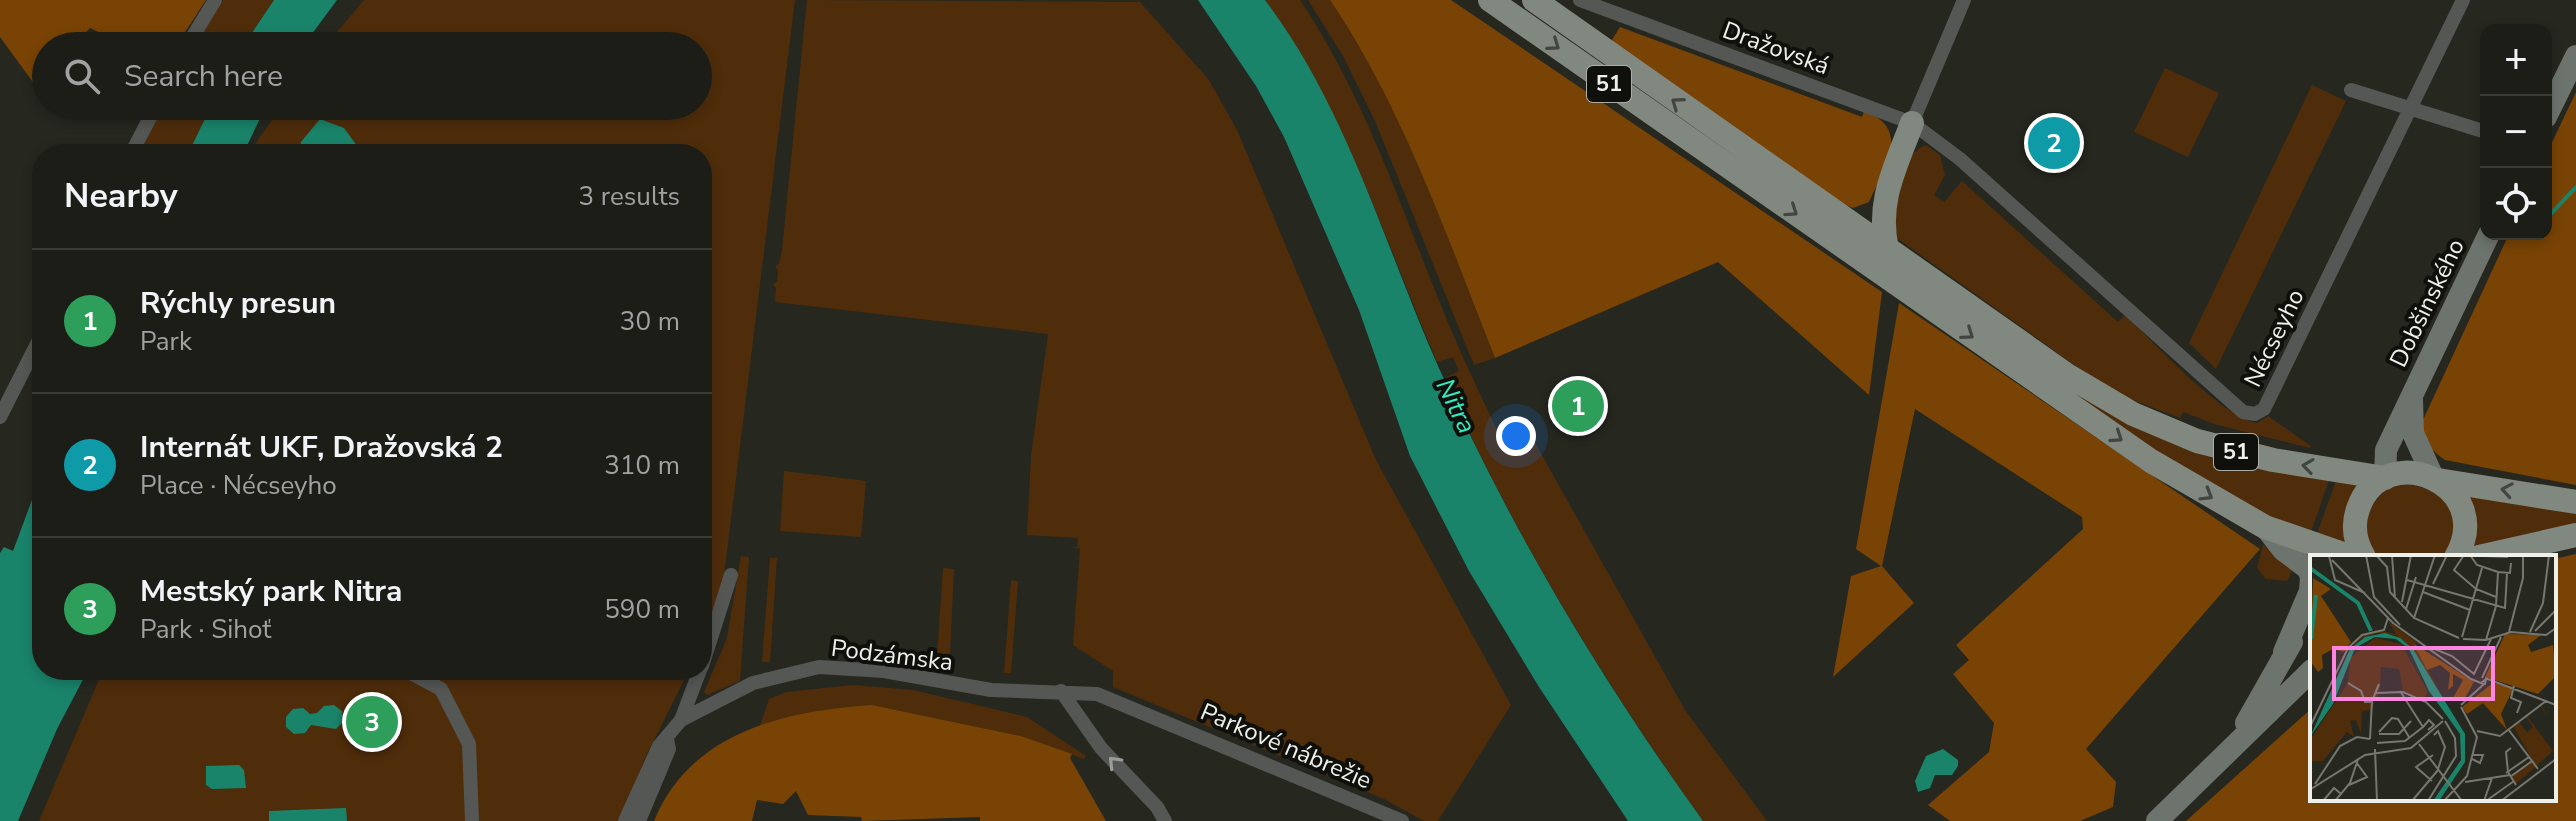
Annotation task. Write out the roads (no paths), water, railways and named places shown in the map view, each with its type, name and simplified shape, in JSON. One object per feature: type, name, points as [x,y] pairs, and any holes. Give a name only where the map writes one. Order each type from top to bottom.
[{"type":"main road","name":"51","points":[[1490,0],[1900,277],[2151,461],[2265,527],[2346,555]]},
{"type":"main road","name":"51","points":[[1534,0],[1887,249],[1900,277],[2133,414],[2223,449],[2385,478],[2409,472],[2576,502]]},
{"type":"main road","points":[[1887,249],[1882,229],[1883,199],[1912,123]]},
{"type":"main road","points":[[1836,214],[1862,211],[1883,199]]},
{"type":"main road","points":[[2363,555],[2355,533],[2357,513],[2369,491],[2385,478]]},
{"type":"main road","points":[[2436,479],[2455,496],[2463,512],[2465,535],[2457,555]]},
{"type":"main road","points":[[2488,555],[2576,535]]},
{"type":"street","points":[[196,32],[215,0]]},
{"type":"street","name":"Dražovská","points":[[1580,0],[1912,123]]},
{"type":"street","points":[[1912,123],[1964,0]]},
{"type":"street","name":"Nécseyho","points":[[1912,123],[1960,159],[2243,412],[2255,414],[2264,409],[2463,0]]},
{"type":"street","points":[[2552,105],[2576,56]]},
{"type":"street","points":[[2351,90],[2480,130]]},
{"type":"street","points":[[136,144],[149,120]]},
{"type":"street","name":"Dobšinského","points":[[2385,478],[2386,450],[2486,240]]},
{"type":"street","points":[[0,417],[32,354]]},
{"type":"street","name":"Dobšinského","points":[[2412,395],[2413,433],[2436,479]]},
{"type":"street","points":[[2265,527],[2283,550],[2308,569],[2310,574]]},
{"type":"street","points":[[712,634],[731,575]]},
{"type":"street","points":[[2237,741],[2284,652],[2310,591]]},
{"type":"street","points":[[2284,652],[2310,622]]},
{"type":"street","name":"Podzámska","points":[[681,720],[753,683],[819,667],[884,671],[991,690],[1061,691],[1108,696],[1153,714]]},
{"type":"street","points":[[2157,821],[2310,672]]},
{"type":"street","points":[[424,680],[441,689],[469,744],[472,821]]},
{"type":"street","points":[[625,821],[659,746],[681,720],[696,680]]},
{"type":"street","points":[[1061,691],[1101,748],[1157,807],[1165,821]]},
{"type":"street","name":"Parkové nábrežie","points":[[1153,714],[1402,821]]},
{"type":"street","points":[[639,821],[666,757],[667,739]]},
{"type":"water","points":[[274,0],[337,0],[313,32],[252,32]]},
{"type":"water","name":"Nitra","points":[[1198,0],[1265,0],[1294,42],[1342,131],[1418,320],[1495,485],[1593,657],[1703,821],[1628,821],[1539,687],[1469,571],[1410,456],[1359,310],[1284,137],[1256,86]]},
{"type":"water","points":[[204,120],[259,120],[248,144],[193,144]]},
{"type":"water","points":[[319,120],[323,120],[344,128],[356,144],[301,144]]},
{"type":"water","points":[[32,500],[32,680],[83,680],[57,729],[18,821],[0,821],[0,553],[4,547],[13,551]]},
{"type":"water","points":[[334,705],[342,711],[343,722],[336,729],[311,725],[305,733],[294,734],[286,727],[286,717],[293,709],[303,708],[310,714],[317,713],[324,706]]},
{"type":"water","points":[[1943,749],[1958,760],[1958,766],[1952,775],[1935,775],[1930,788],[1918,792],[1915,781],[1926,756]]},
{"type":"water","points":[[239,765],[244,770],[246,788],[212,789],[206,785],[206,766]]},
{"type":"water","points":[[346,808],[347,821],[269,821],[269,811]]},
{"type":"waterway","points":[[2552,213],[2576,187]]},
{"type":"place","name":"Internát UKF, Dražovská 2","points":[[2054,143]]},
{"type":"place","name":"Rýchly presun","points":[[1578,406]]},
{"type":"place","name":"Mestský park Nitra","points":[[372,722]]}]
